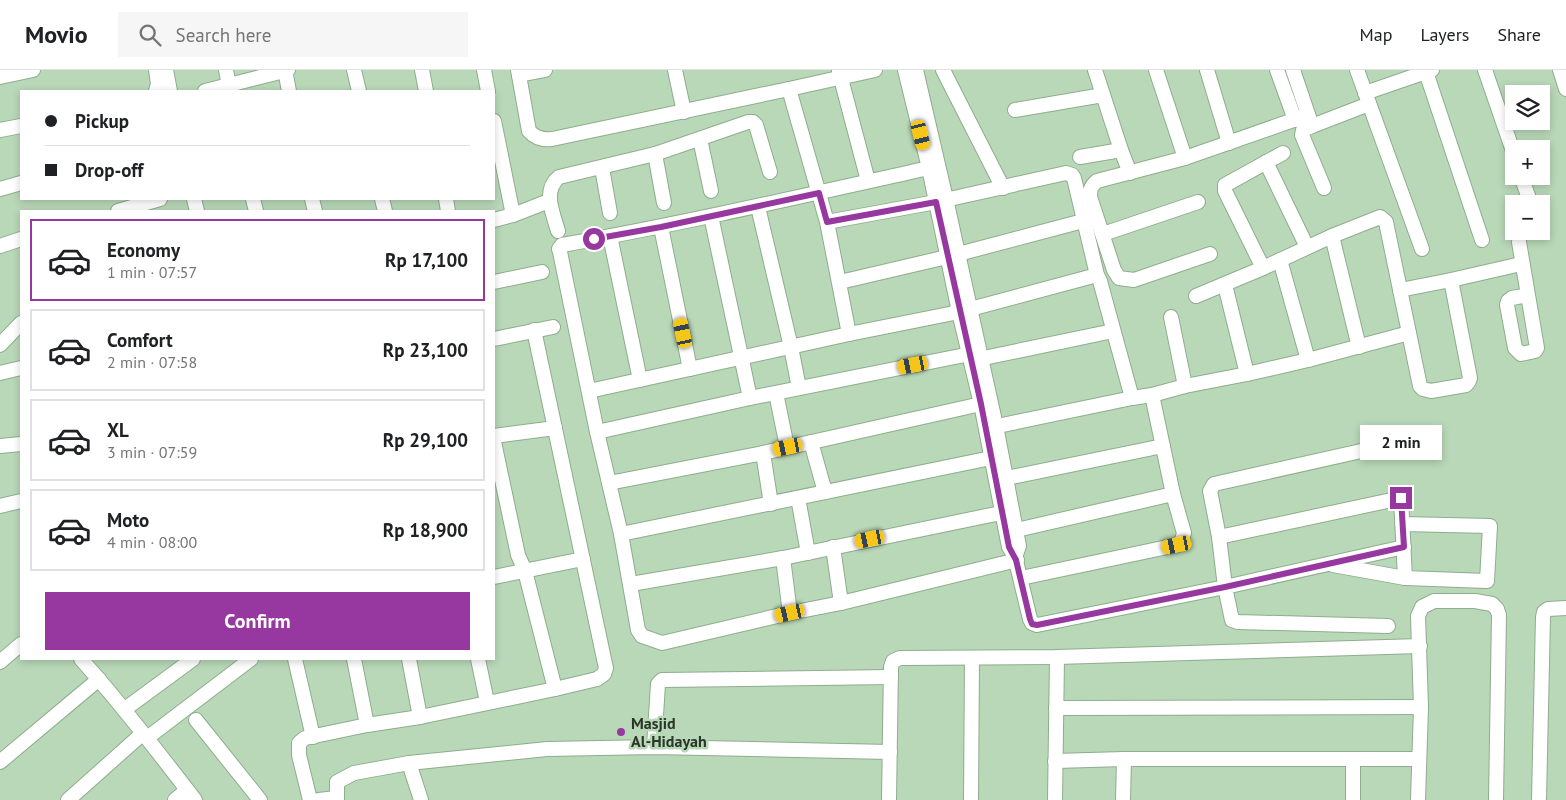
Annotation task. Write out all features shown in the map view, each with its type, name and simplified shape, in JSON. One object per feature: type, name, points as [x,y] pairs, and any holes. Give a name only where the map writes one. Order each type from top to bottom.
[{"type":"street","points":[[0,77],[33,70]]},
{"type":"street","points":[[156,70],[158,84],[156,90]]},
{"type":"street","points":[[166,70],[170,90]]},
{"type":"street","points":[[226,70],[230,88]]},
{"type":"street","points":[[213,90],[230,88],[286,70],[289,90]]},
{"type":"street","points":[[354,70],[359,90]]},
{"type":"street","points":[[422,70],[426,90]]},
{"type":"street","points":[[484,70],[488,90]]},
{"type":"street","points":[[545,70],[519,72],[529,131],[533,136],[546,140],[789,90],[840,74],[875,70]]},
{"type":"street","points":[[675,70],[684,112]]},
{"type":"street","points":[[905,70],[929,168],[941,200]]},
{"type":"street","points":[[916,70],[952,255],[991,427],[1011,532],[1009,547],[1016,558],[1032,624],[1037,625],[1225,587],[1404,547]]},
{"type":"street","points":[[943,70],[1003,188]]},
{"type":"street","points":[[1095,70],[1130,173]]},
{"type":"street","points":[[1156,70],[1186,158]]},
{"type":"street","points":[[1207,70],[1229,143]]},
{"type":"street","points":[[1276,70],[1295,120]]},
{"type":"street","points":[[1293,70],[1310,120]]},
{"type":"street","points":[[1357,70],[1422,249]]},
{"type":"street","points":[[1485,70],[1509,140]]},
{"type":"street","points":[[1560,70],[1566,89]]},
{"type":"street","points":[[1210,254],[1134,280],[1119,278],[1114,270],[1090,196],[1092,185],[1097,181],[1186,158],[1295,120],[1310,120],[1429,71],[1482,240]]},
{"type":"street","points":[[840,74],[868,181]]},
{"type":"street","points":[[789,90],[827,222],[849,334]]},
{"type":"street","points":[[1015,110],[1103,95]]},
{"type":"street","points":[[1310,120],[1302,133],[1324,188]]},
{"type":"street","points":[[558,231],[549,201],[549,190],[553,182],[559,177],[655,154],[748,122],[753,122],[756,125],[770,172]]},
{"type":"street","points":[[0,130],[20,126]]},
{"type":"street","points":[[495,126],[512,215]]},
{"type":"street","points":[[700,139],[711,191]]},
{"type":"street","points":[[1080,157],[1121,150]]},
{"type":"street","points":[[1263,268],[1224,188],[1227,183],[1283,153]]},
{"type":"street","points":[[655,154],[664,203]]},
{"type":"street","points":[[1266,162],[1307,247]]},
{"type":"street","points":[[602,168],[610,213]]},
{"type":"street","points":[[929,168],[758,207],[562,245],[559,249],[631,584],[638,630],[642,636],[662,642],[841,603],[1016,558]]},
{"type":"street","points":[[827,222],[1003,188],[1066,173],[1069,174],[1074,178],[1097,275],[1132,398]]},
{"type":"street","points":[[0,189],[20,183]]},
{"type":"street","points":[[122,210],[156,200]]},
{"type":"street","points":[[495,220],[549,201]]},
{"type":"street","points":[[1102,234],[1198,202]]},
{"type":"street","points":[[758,207],[799,388]]},
{"type":"street","points":[[711,216],[750,398]]},
{"type":"street","points":[[1196,296],[1380,217],[1386,222],[1420,386],[1431,391],[1466,385],[1470,378],[1451,280]]},
{"type":"street","points":[[840,282],[1083,221]]},
{"type":"street","points":[[661,227],[690,369]]},
{"type":"street","points":[[610,236],[640,380]]},
{"type":"street","points":[[1332,236],[1359,347]]},
{"type":"street","points":[[0,244],[20,239]]},
{"type":"street","points":[[1519,242],[1521,264],[1528,294]]},
{"type":"street","points":[[1280,260],[1308,360]]},
{"type":"street","points":[[1400,290],[1521,264]]},
{"type":"street","points":[[495,282],[542,272]]},
{"type":"street","points":[[589,392],[849,334],[964,311],[1097,275]]},
{"type":"street","points":[[1225,285],[1247,374]]},
{"type":"street","points":[[1172,317],[1185,386]]},
{"type":"street","points":[[0,345],[20,324]]},
{"type":"street","points":[[495,339],[553,326]]},
{"type":"street","points":[[310,800],[299,755],[299,743],[305,738],[420,717],[555,689],[601,678],[604,674],[606,668],[534,330]]},
{"type":"street","points":[[597,432],[799,388],[974,358],[1113,331]]},
{"type":"street","points":[[991,427],[1247,374],[1409,333]]},
{"type":"street","points":[[974,358],[981,404],[991,427],[991,458],[1001,479],[1001,512],[1011,532]]},
{"type":"street","points":[[0,373],[20,368]]},
{"type":"street","points":[[776,394],[788,447]]},
{"type":"street","points":[[1021,578],[1181,543],[1184,533],[1173,494],[1152,395]]},
{"type":"street","points":[[609,483],[763,453],[981,404]]},
{"type":"street","points":[[495,436],[555,428]]},
{"type":"street","points":[[810,442],[824,492]]},
{"type":"street","points":[[0,446],[20,444]]},
{"type":"street","points":[[1388,445],[1214,484],[1210,491],[1232,620],[1238,622],[1388,626]]},
{"type":"street","points":[[1001,479],[1163,446]]},
{"type":"street","points":[[495,447],[518,555],[525,571],[555,689]]},
{"type":"street","points":[[763,453],[771,504]]},
{"type":"street","points":[[620,534],[991,458]]},
{"type":"street","points":[[1011,532],[1173,494]]},
{"type":"street","points":[[798,498],[808,553]]},
{"type":"street","points":[[1219,537],[1401,498],[1405,578]]},
{"type":"street","points":[[0,506],[20,501]]},
{"type":"street","points":[[631,584],[783,558],[1001,512]]},
{"type":"street","points":[[1325,564],[1405,578],[1487,581],[1490,526],[1402,524]]},
{"type":"street","points":[[833,547],[841,603]]},
{"type":"street","points":[[783,558],[790,613]]},
{"type":"street","points":[[495,577],[583,559]]},
{"type":"street","points":[[1418,800],[1421,707],[1418,616],[1422,607],[1434,601],[1475,601],[1492,604],[1497,609],[1499,615],[1496,800]]},
{"type":"street","points":[[1539,800],[1543,617],[1544,612],[1548,610],[1566,608]]},
{"type":"street","points":[[0,662],[20,645]]},
{"type":"street","points":[[889,800],[891,667],[894,661],[900,658],[1057,657],[1420,646]]},
{"type":"street","points":[[1055,800],[1057,657]]},
{"type":"street","points":[[971,800],[972,658]]},
{"type":"street","points":[[86,660],[98,679],[125,710],[191,795],[175,800]]},
{"type":"street","points":[[125,710],[192,660]]},
{"type":"street","points":[[68,800],[144,736],[250,660]]},
{"type":"street","points":[[295,660],[313,737]]},
{"type":"street","points":[[354,660],[367,726]]},
{"type":"street","points":[[409,660],[420,717]]},
{"type":"street","points":[[478,660],[487,702]]},
{"type":"street","points":[[654,746],[658,684],[662,680],[891,677]]},
{"type":"street","points":[[0,762],[98,679]]},
{"type":"street","points":[[1056,708],[1421,707]]},
{"type":"street","points":[[196,720],[260,800]]},
{"type":"street","points":[[319,800],[337,799],[337,782],[354,774],[409,762],[547,749],[654,746],[890,752]]},
{"type":"street","points":[[1055,761],[1124,759],[1419,759]]},
{"type":"street","points":[[1122,800],[1124,759]]},
{"type":"street","points":[[1352,800],[1353,760]]},
{"type":"street","points":[[409,762],[421,800]]},
{"type":"place","name":"Masjid Al-Hidayah","points":[[621,732]]},
{"type":"route","points":[[594,239],[661,227],[819,193],[827,222],[936,202],[997,480],[1001,512],[1009,547],[1016,560],[1032,624],[1037,625],[1149,603],[1404,547],[1401,498]]}]
